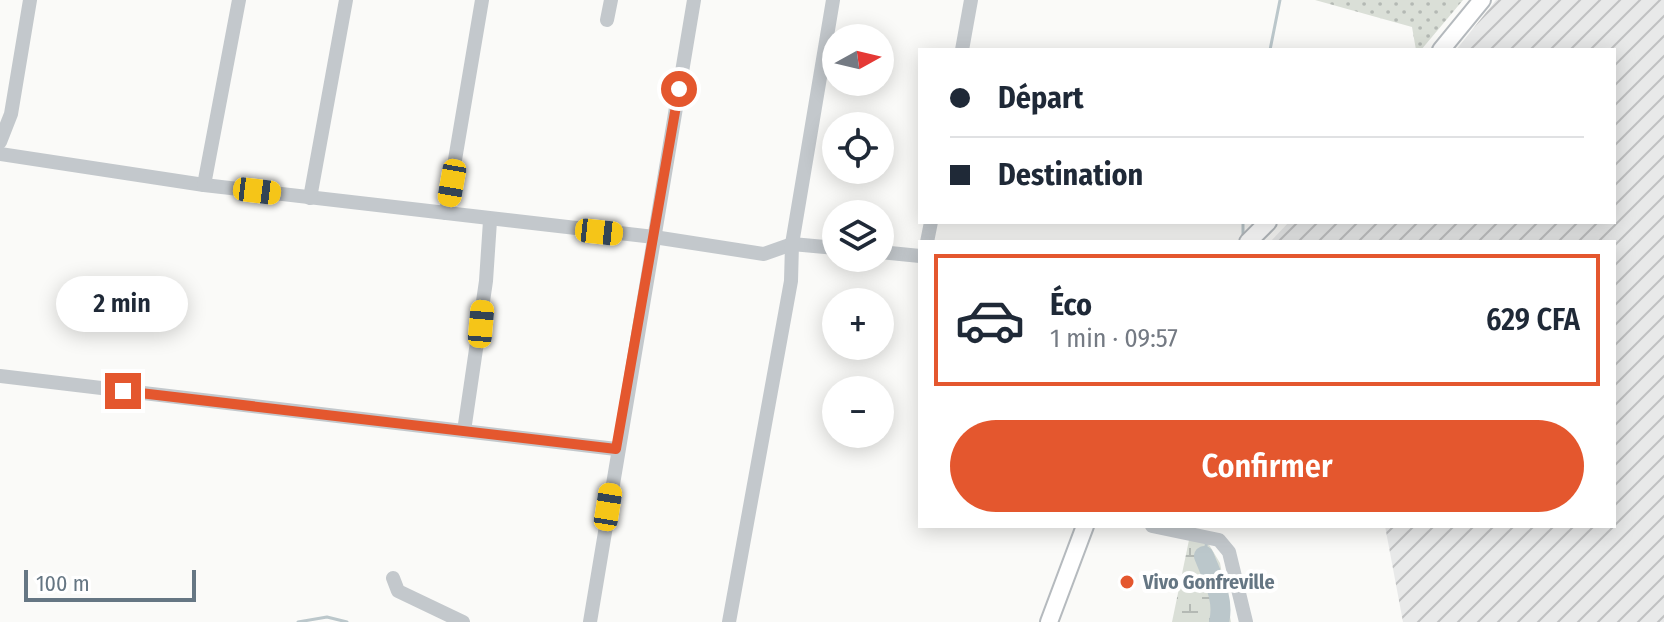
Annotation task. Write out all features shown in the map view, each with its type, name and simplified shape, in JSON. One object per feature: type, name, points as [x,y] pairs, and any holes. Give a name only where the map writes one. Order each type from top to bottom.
[{"type":"main road","points":[[1443,48],[1482,0]]},
{"type":"main road","points":[[1250,240],[1266,224]]},
{"type":"main road","points":[[1049,622],[1084,528]]},
{"type":"street","points":[[0,142],[11,114],[30,0]]},
{"type":"street","points":[[204,185],[239,0]]},
{"type":"street","points":[[310,198],[346,0]]},
{"type":"street","points":[[446,213],[482,0]]},
{"type":"street","points":[[607,20],[611,0]]},
{"type":"street","points":[[590,622],[616,449],[694,0]]},
{"type":"street","points":[[729,622],[791,281],[792,244],[833,0]]},
{"type":"street","points":[[962,48],[971,0]]},
{"type":"street","points":[[0,154],[204,185],[446,213],[490,221],[654,237],[764,254],[792,244],[822,247]]},
{"type":"street","points":[[464,431],[486,281],[490,221]]},
{"type":"street","points":[[894,253],[918,256]]},
{"type":"street","points":[[0,376],[616,449]]},
{"type":"street","points":[[1162,528],[1219,540],[1229,552],[1246,622]]},
{"type":"street","points":[[393,578],[398,591],[463,622]]},
{"type":"shaded area","points":[[1496,0],[1664,0],[1664,622],[1403,622],[1385,528],[1616,528],[1616,240],[1272,240],[1287,224],[1616,224],[1616,48],[1458,48]]},
{"type":"green space","points":[[1315,0],[1463,0],[1423,48],[1416,48],[1412,27]]},
{"type":"green space","points":[[1189,540],[1208,543],[1220,563],[1231,622],[1172,622]]},
{"type":"waterway","points":[[1270,48],[1280,0]]},
{"type":"waterway","points":[[1243,224],[1243,238]]},
{"type":"waterway","points":[[1204,556],[1207,541]]},
{"type":"waterway","points":[[1204,556],[1219,597],[1219,622]]},
{"type":"waterway","points":[[298,622],[327,617],[347,622]]},
{"type":"place","name":"Vivo Gonfreville","points":[[1127,582]]},
{"type":"route","points":[[123,391],[616,449],[679,89]]}]
